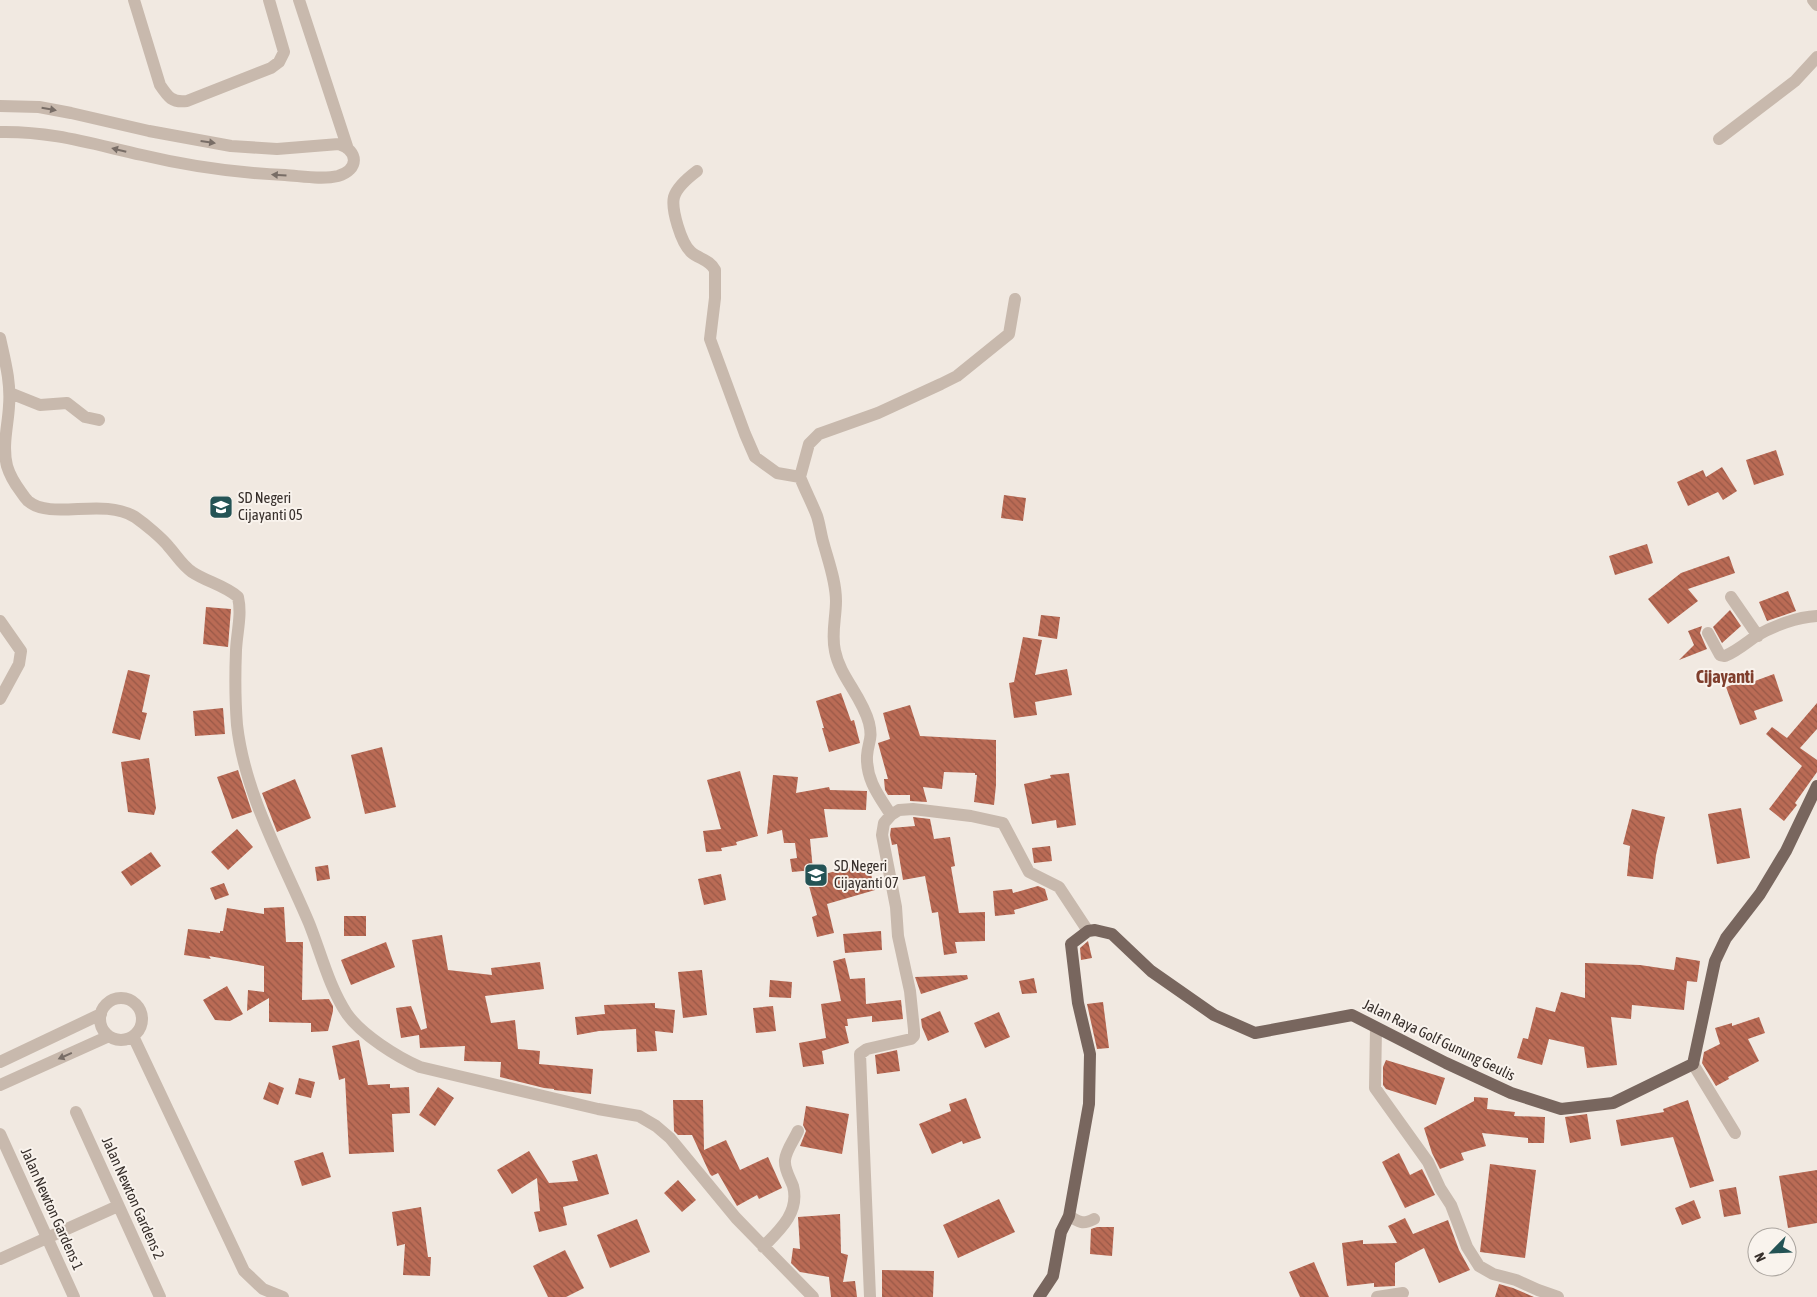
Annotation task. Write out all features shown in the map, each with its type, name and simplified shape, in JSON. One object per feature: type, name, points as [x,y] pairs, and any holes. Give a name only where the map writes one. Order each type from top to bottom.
[{"type":"main road","points":[[1693,1064],[1714,961],[1726,938],[1760,894],[1786,851],[1817,786]]},
{"type":"main road","name":"Jalan Raya Golf Gunung Geulis","points":[[1088,931],[1095,930],[1112,934],[1151,971],[1214,1015],[1255,1033],[1352,1015],[1446,1063],[1511,1093],[1561,1109],[1613,1103],[1693,1064]]},
{"type":"main road","points":[[1039,1297],[1053,1276],[1061,1232],[1069,1216],[1089,1104],[1090,1054],[1078,1003],[1071,944],[1088,931]]},
{"type":"street","points":[[134,0],[160,85],[168,98],[176,102],[186,101],[263,72],[279,62],[284,52],[269,0]]},
{"type":"street","points":[[0,132],[35,132],[185,164],[274,175],[328,178],[347,173],[353,166],[353,155],[347,146],[299,0]]},
{"type":"street","points":[[1813,0],[1817,5]]},
{"type":"street","points":[[1719,139],[1795,81],[1817,57]]},
{"type":"street","points":[[0,106],[39,107],[189,140],[231,146],[277,149],[327,143],[347,146]]},
{"type":"street","points":[[697,171],[689,176],[674,197],[674,209],[682,241],[690,252],[708,262],[715,270],[715,298],[710,339],[755,457],[777,473],[800,477]]},
{"type":"street","points":[[891,814],[871,783],[867,773],[867,755],[872,737],[863,706],[844,674],[835,652],[833,626],[836,601],[831,568],[817,517],[800,477],[809,444],[819,434],[878,413],[957,376],[1009,334],[1015,299]]},
{"type":"street","points":[[0,338],[9,376],[10,393],[5,444],[7,466],[14,482],[28,501],[42,508],[58,510],[82,507],[105,508],[134,517],[168,545],[180,561],[193,573],[228,588],[238,597],[241,611],[236,647],[234,689],[244,765],[256,802],[306,917],[323,964],[348,1014],[383,1046],[404,1060],[420,1067],[598,1109],[639,1116],[656,1126],[670,1138],[736,1218],[813,1297]]},
{"type":"street","points":[[10,393],[40,405],[67,403],[85,417],[99,420]]},
{"type":"street","points":[[1731,597],[1758,636]]},
{"type":"street","points":[[1708,633],[1720,654],[1726,656],[1758,636],[1794,620],[1817,616]]},
{"type":"street","points":[[0,621],[21,651],[20,664],[0,699]]},
{"type":"street","points":[[870,1297],[860,1054],[867,1050],[911,1040],[914,1036],[910,991],[898,936],[896,907],[882,835],[884,823],[891,814],[899,810],[913,809],[971,816],[1003,823],[1029,872],[1059,887],[1088,931]]},
{"type":"street","points":[[116,998],[128,998],[137,1005],[142,1016],[140,1027],[133,1036],[125,1040],[109,1036],[102,1026],[101,1014],[106,1004],[116,998]]},
{"type":"street","points":[[0,1062],[101,1014]]},
{"type":"street","points":[[1376,1028],[1374,1088],[1428,1162],[1440,1188],[1451,1205],[1466,1247],[1479,1266],[1493,1274],[1516,1280],[1558,1297]]},
{"type":"street","points":[[0,1085],[109,1036]]},
{"type":"street","points":[[133,1036],[244,1271],[263,1289],[282,1297]]},
{"type":"street","points":[[1693,1064],[1735,1132]]},
{"type":"street","name":"Jalan Newton Gardens 2","points":[[76,1112],[160,1297]]},
{"type":"street","points":[[763,1247],[782,1227],[794,1206],[793,1189],[784,1162],[798,1131]]},
{"type":"street","name":"Jalan Newton Gardens 1","points":[[0,1134],[74,1297]]},
{"type":"street","points":[[0,1259],[118,1206]]},
{"type":"street","points":[[1069,1216],[1081,1223],[1087,1223],[1094,1219]]},
{"type":"street","points":[[1377,1297],[1403,1293]]},
{"type":"building","points":[[1776,450],[1784,475],[1754,485],[1746,460]]},
{"type":"building","points":[[1722,467],[1737,491],[1723,500],[1718,492],[1688,506],[1677,482],[1703,470],[1706,477]]},
{"type":"building","points":[[1004,495],[1026,498],[1023,521],[1001,518]]},
{"type":"building","points":[[1647,544],[1653,563],[1615,575],[1609,556]]},
{"type":"building","points":[[1729,556],[1735,573],[1688,589],[1698,601],[1668,624],[1648,599],[1681,573]]},
{"type":"building","points":[[1788,591],[1796,611],[1767,621],[1759,602]]},
{"type":"building","points":[[206,607],[231,609],[228,647],[203,644]]},
{"type":"building","points":[[1730,610],[1741,626],[1722,643],[1713,627]]},
{"type":"building","points":[[1041,615],[1060,617],[1057,639],[1038,636]]},
{"type":"building","points":[[1702,626],[1700,633],[1707,649],[1679,660],[1694,645],[1688,631]]},
{"type":"building","points":[[1023,637],[1042,640],[1035,675],[1067,669],[1072,695],[1035,702],[1037,715],[1014,718],[1009,683],[1014,682]]},
{"type":"building","points":[[128,670],[150,675],[142,712],[147,713],[140,740],[112,733]]},
{"type":"building","points":[[1774,674],[1783,701],[1754,711],[1757,719],[1740,725],[1726,687],[1743,681],[1744,685]]},
{"type":"building","points":[[841,693],[851,721],[854,720],[860,743],[829,752],[816,701]]},
{"type":"building","points":[[1817,703],[1817,729],[1800,748],[1817,760],[1817,772],[1795,803],[1797,805],[1784,821],[1769,809],[1802,766],[1766,734],[1772,727],[1787,738]]},
{"type":"building","points":[[910,705],[920,736],[996,740],[994,805],[974,802],[977,775],[975,773],[944,772],[942,789],[923,787],[927,802],[910,801],[910,795],[888,795],[885,790],[884,779],[888,779],[878,743],[890,739],[883,713]]},
{"type":"building","points":[[223,708],[225,734],[195,736],[193,711]]},
{"type":"building","points":[[382,747],[396,807],[365,814],[351,755]]},
{"type":"building","points":[[149,758],[156,808],[154,815],[128,812],[121,762]]},
{"type":"building","points":[[238,770],[252,812],[232,819],[217,777]]},
{"type":"building","points":[[740,771],[758,836],[736,842],[737,845],[721,848],[722,851],[706,852],[703,831],[721,829],[707,780]]},
{"type":"building","points":[[1069,773],[1076,825],[1057,828],[1056,820],[1032,824],[1024,784],[1051,778],[1050,775]]},
{"type":"building","points":[[773,775],[798,777],[796,793],[829,787],[830,790],[867,791],[866,810],[824,809],[828,837],[810,839],[813,870],[792,872],[790,859],[797,858],[795,843],[784,843],[782,830],[767,834]]},
{"type":"building","points":[[295,779],[311,818],[277,832],[262,793]]},
{"type":"building","points":[[1741,808],[1750,858],[1717,864],[1708,814]]},
{"type":"building","points":[[1632,809],[1665,817],[1656,855],[1653,879],[1627,876],[1630,846],[1623,844]]},
{"type":"building","points":[[913,817],[930,819],[934,839],[950,837],[955,866],[951,867],[959,913],[985,912],[985,941],[955,942],[957,953],[944,955],[938,912],[932,913],[925,876],[903,880],[897,844],[892,845],[891,828],[915,826]]},
{"type":"building","points":[[237,829],[253,847],[228,870],[211,852]]},
{"type":"building","points":[[1050,846],[1052,861],[1034,863],[1032,848]]},
{"type":"building","points":[[151,852],[161,866],[131,886],[121,872]]},
{"type":"building","points":[[868,862],[875,890],[827,904],[834,933],[817,937],[812,917],[817,915],[807,879]]},
{"type":"building","points":[[328,865],[330,879],[317,881],[315,867]]},
{"type":"building","points":[[721,874],[726,900],[704,905],[698,879]]},
{"type":"building","points":[[224,883],[229,895],[215,900],[210,888]]},
{"type":"building","points":[[1038,886],[1045,889],[1048,900],[1014,910],[1015,914],[995,916],[993,891],[1012,889],[1013,893]]},
{"type":"building","points":[[284,907],[286,942],[303,942],[302,1000],[329,999],[333,1006],[333,1011],[328,1031],[311,1032],[311,1023],[269,1022],[269,998],[247,1011],[248,990],[264,992],[264,966],[209,956],[211,959],[184,955],[188,929],[220,933],[220,931],[223,931],[227,908],[264,914],[264,908]]},
{"type":"building","points":[[344,916],[366,916],[366,936],[344,936]]},
{"type":"building","points":[[881,931],[882,950],[845,953],[843,934]]},
{"type":"building","points":[[442,935],[448,970],[492,975],[491,968],[540,962],[544,989],[485,996],[491,1023],[515,1020],[518,1049],[540,1051],[539,1064],[593,1069],[591,1094],[554,1090],[500,1077],[501,1062],[464,1061],[465,1046],[420,1048],[419,1035],[401,1038],[396,1008],[411,1006],[421,1030],[427,1028],[412,940]]},
{"type":"building","points":[[1088,941],[1092,958],[1081,960],[1080,948]]},
{"type":"building","points":[[386,942],[395,967],[351,985],[341,960]]},
{"type":"building","points":[[1676,957],[1700,961],[1697,982],[1687,981],[1684,1010],[1632,1005],[1631,1019],[1611,1017],[1617,1065],[1587,1068],[1584,1047],[1549,1039],[1542,1065],[1517,1058],[1523,1038],[1528,1039],[1536,1007],[1555,1012],[1561,992],[1585,998],[1585,963],[1640,965],[1674,970]]},
{"type":"building","points":[[845,958],[850,979],[865,978],[866,1004],[901,1000],[903,1019],[872,1022],[872,1016],[847,1019],[848,1026],[845,1026],[849,1043],[822,1051],[824,1064],[803,1067],[799,1043],[826,1038],[821,1004],[841,1001],[833,961]]},
{"type":"building","points":[[702,970],[707,1015],[683,1018],[678,972]]},
{"type":"building","points":[[967,975],[968,979],[921,994],[915,977]]},
{"type":"building","points":[[1034,978],[1037,993],[1022,994],[1019,981]]},
{"type":"building","points":[[770,980],[792,982],[791,998],[769,997]]},
{"type":"building","points":[[227,986],[243,1014],[230,1021],[215,1020],[203,1000]]},
{"type":"building","points":[[1103,1002],[1109,1048],[1097,1049],[1087,1004]]},
{"type":"building","points":[[655,1003],[655,1008],[675,1010],[673,1033],[655,1031],[657,1051],[637,1052],[636,1029],[599,1031],[577,1035],[575,1017],[605,1014],[604,1005]]},
{"type":"building","points":[[773,1006],[776,1031],[756,1033],[753,1008]]},
{"type":"building","points":[[940,1011],[949,1032],[928,1041],[921,1019]]},
{"type":"building","points":[[999,1012],[1010,1037],[985,1048],[974,1023]]},
{"type":"building","points":[[1759,1017],[1765,1033],[1748,1039],[1759,1061],[1728,1077],[1729,1079],[1716,1086],[1702,1063],[1704,1052],[1720,1044],[1715,1028],[1732,1023],[1732,1026]]},
{"type":"building","points":[[359,1040],[368,1085],[390,1084],[390,1088],[409,1087],[410,1113],[392,1114],[394,1152],[349,1154],[345,1078],[339,1080],[332,1046]]},
{"type":"building","points":[[897,1050],[900,1071],[877,1074],[875,1055]]},
{"type":"building","points":[[1386,1060],[1445,1078],[1436,1105],[1386,1089],[1383,1085],[1383,1067]]},
{"type":"building","points":[[299,1078],[315,1082],[311,1098],[295,1094]]},
{"type":"building","points":[[269,1082],[284,1088],[278,1105],[263,1099]]},
{"type":"building","points":[[438,1087],[454,1098],[435,1126],[419,1115]]},
{"type":"building","points":[[1474,1097],[1488,1098],[1487,1109],[1515,1112],[1514,1116],[1545,1117],[1544,1143],[1528,1143],[1528,1138],[1482,1133],[1486,1146],[1461,1153],[1464,1160],[1440,1169],[1432,1153],[1424,1128],[1474,1101]]},
{"type":"building","points":[[966,1098],[981,1138],[963,1144],[962,1141],[932,1154],[919,1124],[951,1111],[949,1104]]},
{"type":"building","points":[[673,1100],[703,1100],[704,1150],[726,1140],[740,1170],[768,1157],[782,1188],[759,1199],[757,1195],[737,1206],[718,1173],[712,1176],[710,1174],[692,1135],[678,1135],[674,1131]]},
{"type":"building","points":[[1688,1100],[1714,1181],[1690,1188],[1673,1137],[1621,1146],[1616,1120],[1664,1112],[1663,1109]]},
{"type":"building","points":[[806,1106],[849,1114],[842,1154],[800,1146],[806,1131],[803,1125]]},
{"type":"building","points":[[1587,1114],[1591,1139],[1570,1143],[1565,1117]]},
{"type":"building","points":[[529,1151],[549,1183],[578,1181],[572,1161],[597,1154],[609,1194],[563,1207],[567,1225],[539,1232],[534,1212],[540,1211],[537,1178],[512,1194],[497,1170]]},
{"type":"building","points":[[323,1152],[331,1177],[302,1186],[294,1161]]},
{"type":"building","points":[[1399,1153],[1410,1175],[1422,1169],[1435,1195],[1405,1208],[1382,1162]]},
{"type":"building","points":[[1490,1164],[1536,1170],[1525,1258],[1480,1252]]},
{"type":"building","points":[[1817,1170],[1817,1223],[1788,1227],[1779,1176]]},
{"type":"building","points":[[678,1180],[696,1200],[682,1212],[664,1193]]},
{"type":"building","points":[[1736,1187],[1741,1214],[1724,1217],[1719,1190]]},
{"type":"building","points":[[999,1199],[1015,1232],[958,1258],[943,1225]]},
{"type":"building","points":[[1694,1200],[1701,1218],[1682,1225],[1675,1208]]},
{"type":"building","points":[[421,1207],[428,1257],[431,1257],[430,1276],[403,1275],[405,1244],[397,1246],[392,1212]]},
{"type":"building","points":[[840,1214],[841,1253],[848,1255],[843,1282],[855,1281],[857,1297],[831,1297],[829,1277],[800,1272],[791,1263],[793,1248],[800,1249],[798,1217]]},
{"type":"building","points":[[1405,1218],[1413,1234],[1448,1220],[1459,1250],[1470,1270],[1439,1283],[1424,1248],[1395,1263],[1395,1286],[1374,1287],[1374,1283],[1347,1286],[1342,1243],[1363,1240],[1363,1244],[1397,1243],[1388,1226]]},
{"type":"building","points":[[637,1219],[650,1252],[610,1268],[597,1235]]},
{"type":"building","points":[[1114,1227],[1112,1256],[1090,1254],[1091,1229]]},
{"type":"building","points":[[565,1250],[584,1288],[566,1297],[548,1297],[533,1266]]},
{"type":"building","points":[[1314,1262],[1329,1297],[1300,1297],[1289,1272]]},
{"type":"building","points":[[882,1270],[934,1271],[933,1297],[882,1297]]},
{"type":"building","points":[[1499,1284],[1513,1288],[1534,1297],[1495,1297]]},
{"type":"place","name":"SD Negeri Cijayanti 05","points":[[221,507]]},
{"type":"place","name":"SD Negeri Cijayanti 07","points":[[816,875]]},
{"type":"district","name":"Cijayanti","points":[[1725,677]]}]
